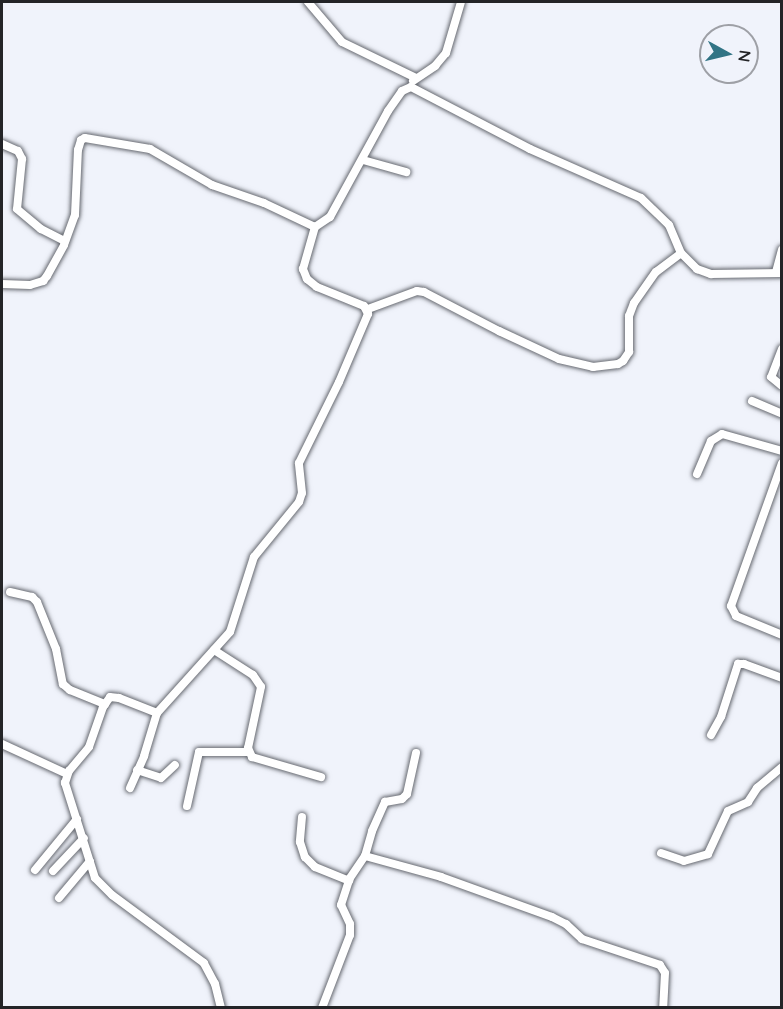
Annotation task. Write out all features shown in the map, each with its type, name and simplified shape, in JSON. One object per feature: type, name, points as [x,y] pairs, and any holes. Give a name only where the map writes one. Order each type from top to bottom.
[{"type":"street","points":[[308,2],[342,42],[416,78]]},
{"type":"street","points":[[461,2],[446,53],[435,66],[416,78],[388,111],[330,217],[315,227],[303,269],[307,279],[317,287],[368,309],[417,291],[424,291],[499,331],[559,358],[593,367],[618,364],[629,352],[629,316],[634,303],[656,272],[681,253]]},
{"type":"street","points":[[406,88],[417,90],[530,149],[641,198],[669,225],[681,253],[697,269],[711,274],[779,272],[782,250]]},
{"type":"street","points":[[2,284],[30,285],[43,281],[65,241],[76,204],[79,144],[85,138],[150,149],[212,185],[264,203],[315,227]]},
{"type":"street","points":[[2,144],[18,151],[22,159],[17,209],[41,229],[65,241]]},
{"type":"street","points":[[363,160],[406,172]]},
{"type":"street","points":[[130,788],[144,756],[157,713],[232,628],[254,557],[299,502],[302,493],[298,463],[339,382],[367,319],[368,309]]},
{"type":"street","points":[[782,349],[771,377],[782,386]]},
{"type":"street","points":[[752,401],[782,414]]},
{"type":"street","points":[[697,474],[711,441],[722,434],[782,451]]},
{"type":"street","points":[[782,463],[731,606],[736,615],[782,635]]},
{"type":"street","points":[[10,592],[32,597],[37,602],[56,649],[61,680],[66,688],[105,704]]},
{"type":"street","points":[[214,650],[253,675],[261,687],[249,752]]},
{"type":"street","points":[[711,735],[720,717],[738,664],[751,666],[782,678]]},
{"type":"street","points":[[157,713],[114,696],[105,704],[89,747],[67,774],[64,783],[84,838],[95,878],[112,895],[204,963],[215,984],[220,1008]]},
{"type":"street","points":[[2,744],[67,774]]},
{"type":"street","points":[[187,806],[199,752],[249,752],[257,760],[321,777]]},
{"type":"street","points":[[322,1008],[350,935],[350,924],[341,909],[349,881],[365,856],[372,831],[385,802],[402,799],[406,794],[416,753]]},
{"type":"street","points":[[137,770],[161,778],[175,765]]},
{"type":"street","points":[[661,854],[684,861],[708,854],[728,811],[748,802],[757,788],[782,767]]},
{"type":"street","points":[[302,817],[300,842],[305,857],[315,867],[349,881]]},
{"type":"street","points":[[35,870],[76,819]]},
{"type":"street","points":[[53,871],[84,838]]},
{"type":"street","points":[[365,856],[441,877],[552,916],[566,924],[582,939],[660,965],[665,973],[663,1008]]},
{"type":"street","points":[[59,898],[90,861]]}]
